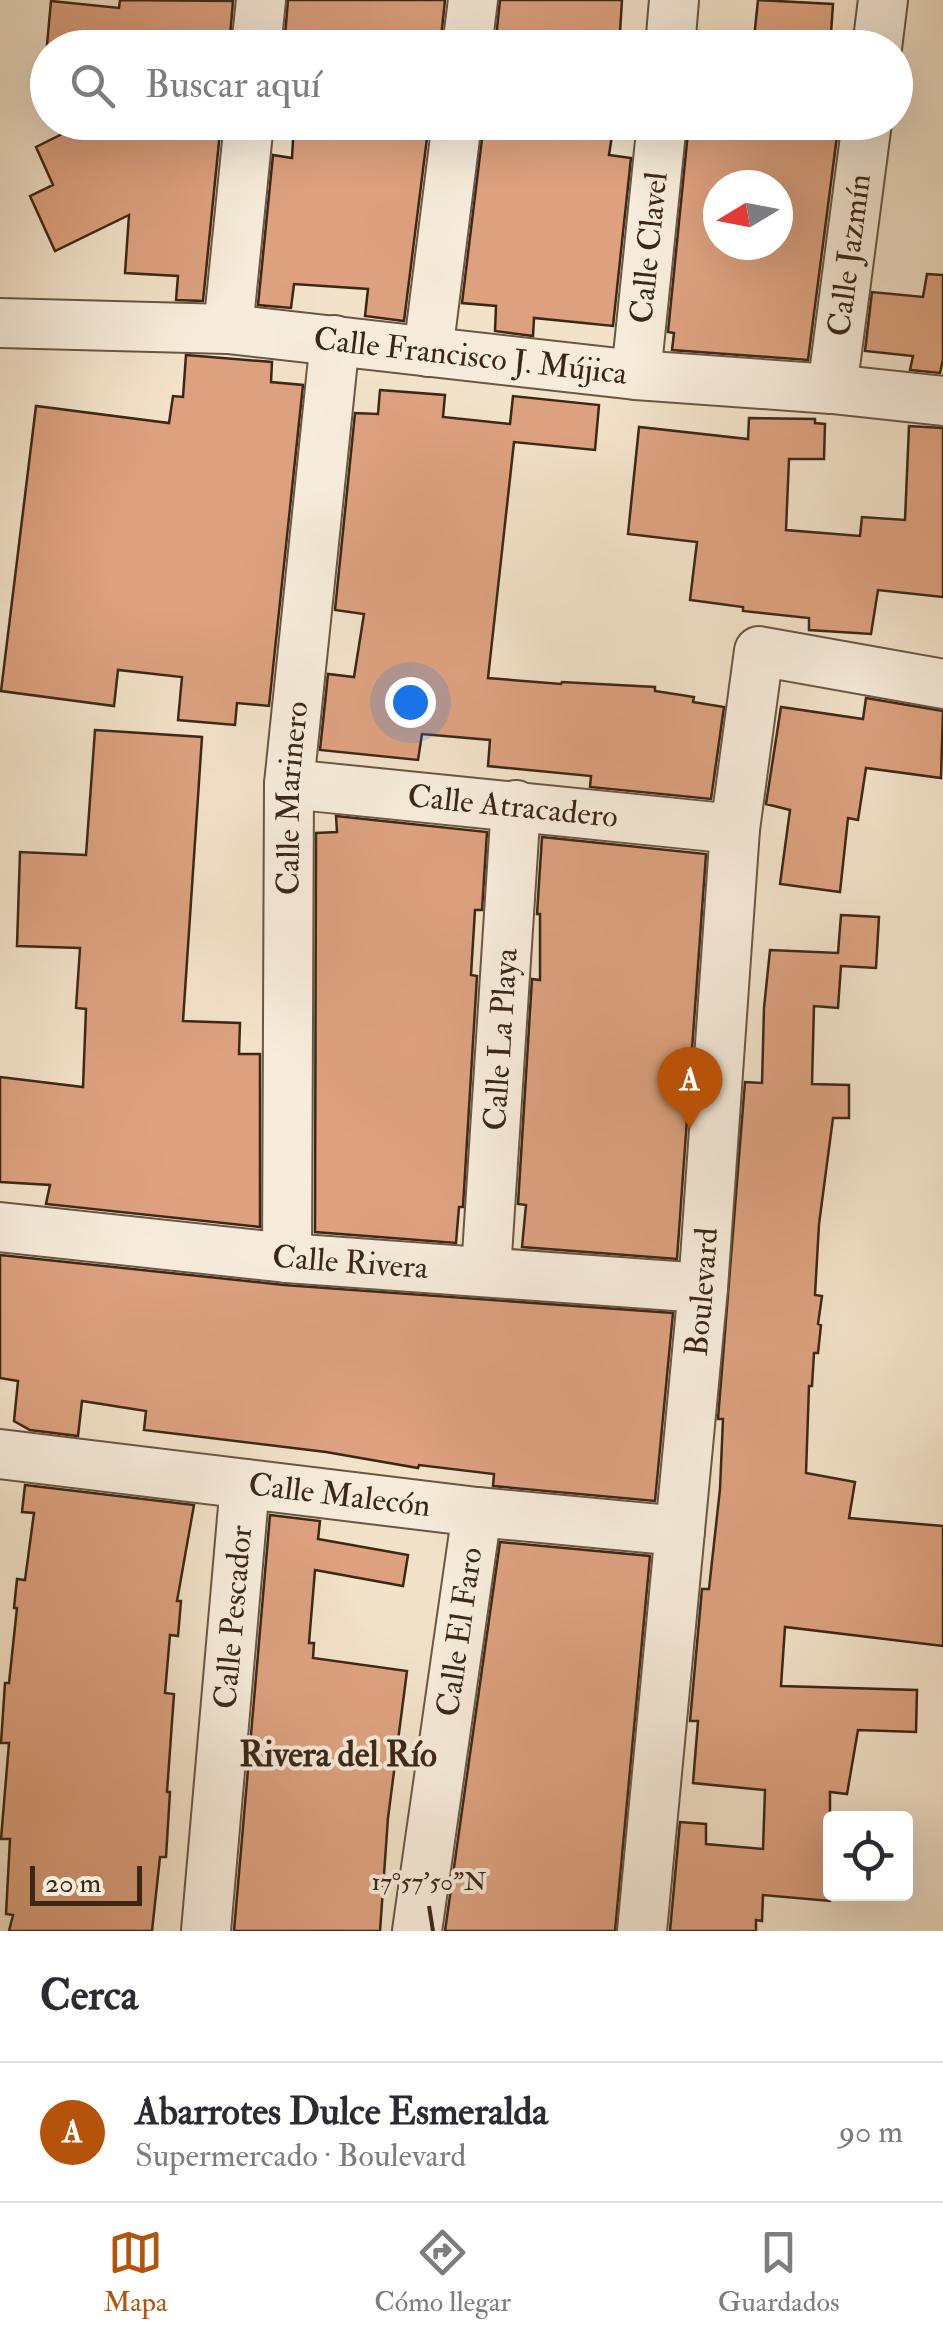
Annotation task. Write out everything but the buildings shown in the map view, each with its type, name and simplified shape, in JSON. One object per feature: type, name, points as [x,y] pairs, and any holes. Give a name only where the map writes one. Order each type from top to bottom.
[{"type":"street","points":[[258,30],[261,0]]},
{"type":"street","points":[[469,30],[473,0]]},
{"type":"street","points":[[672,30],[674,0]]},
{"type":"street","points":[[880,30],[884,0]]},
{"type":"street","points":[[228,329],[247,140]]},
{"type":"street","points":[[428,352],[455,140]]},
{"type":"street","name":"Calle Clavel","points":[[636,375],[660,140]]},
{"type":"street","name":"Calle Jazmín","points":[[832,389],[865,140]]},
{"type":"street","name":"Calle Francisco J. Mújica","points":[[0,322],[228,329],[636,375],[943,401]]},
{"type":"street","name":"Calle Marinero","points":[[288,1258],[289,784],[336,340]]},
{"type":"street","name":"Boulevard","points":[[642,1931],[703,1288],[735,829],[759,651],[943,684]]},
{"type":"street","name":"Calle Atracadero","points":[[289,784],[735,829]]},
{"type":"street","name":"Calle La Playa","points":[[486,1271],[516,805]]},
{"type":"street","name":"Calle Rivera","points":[[0,1227],[288,1258],[703,1288]]},
{"type":"street","name":"Calle Malecón","points":[[0,1454],[476,1512],[680,1530]]},
{"type":"street","name":"Calle Pescador","points":[[206,1931],[245,1484]]},
{"type":"street","name":"Calle El Faro","points":[[417,1931],[476,1512]]},
{"type":"place","name":"Abarrotes Dulce Esmeralda","points":[[690,1129]]},
{"type":"district","name":"Rivera del Río","points":[[338,1755]]}]
